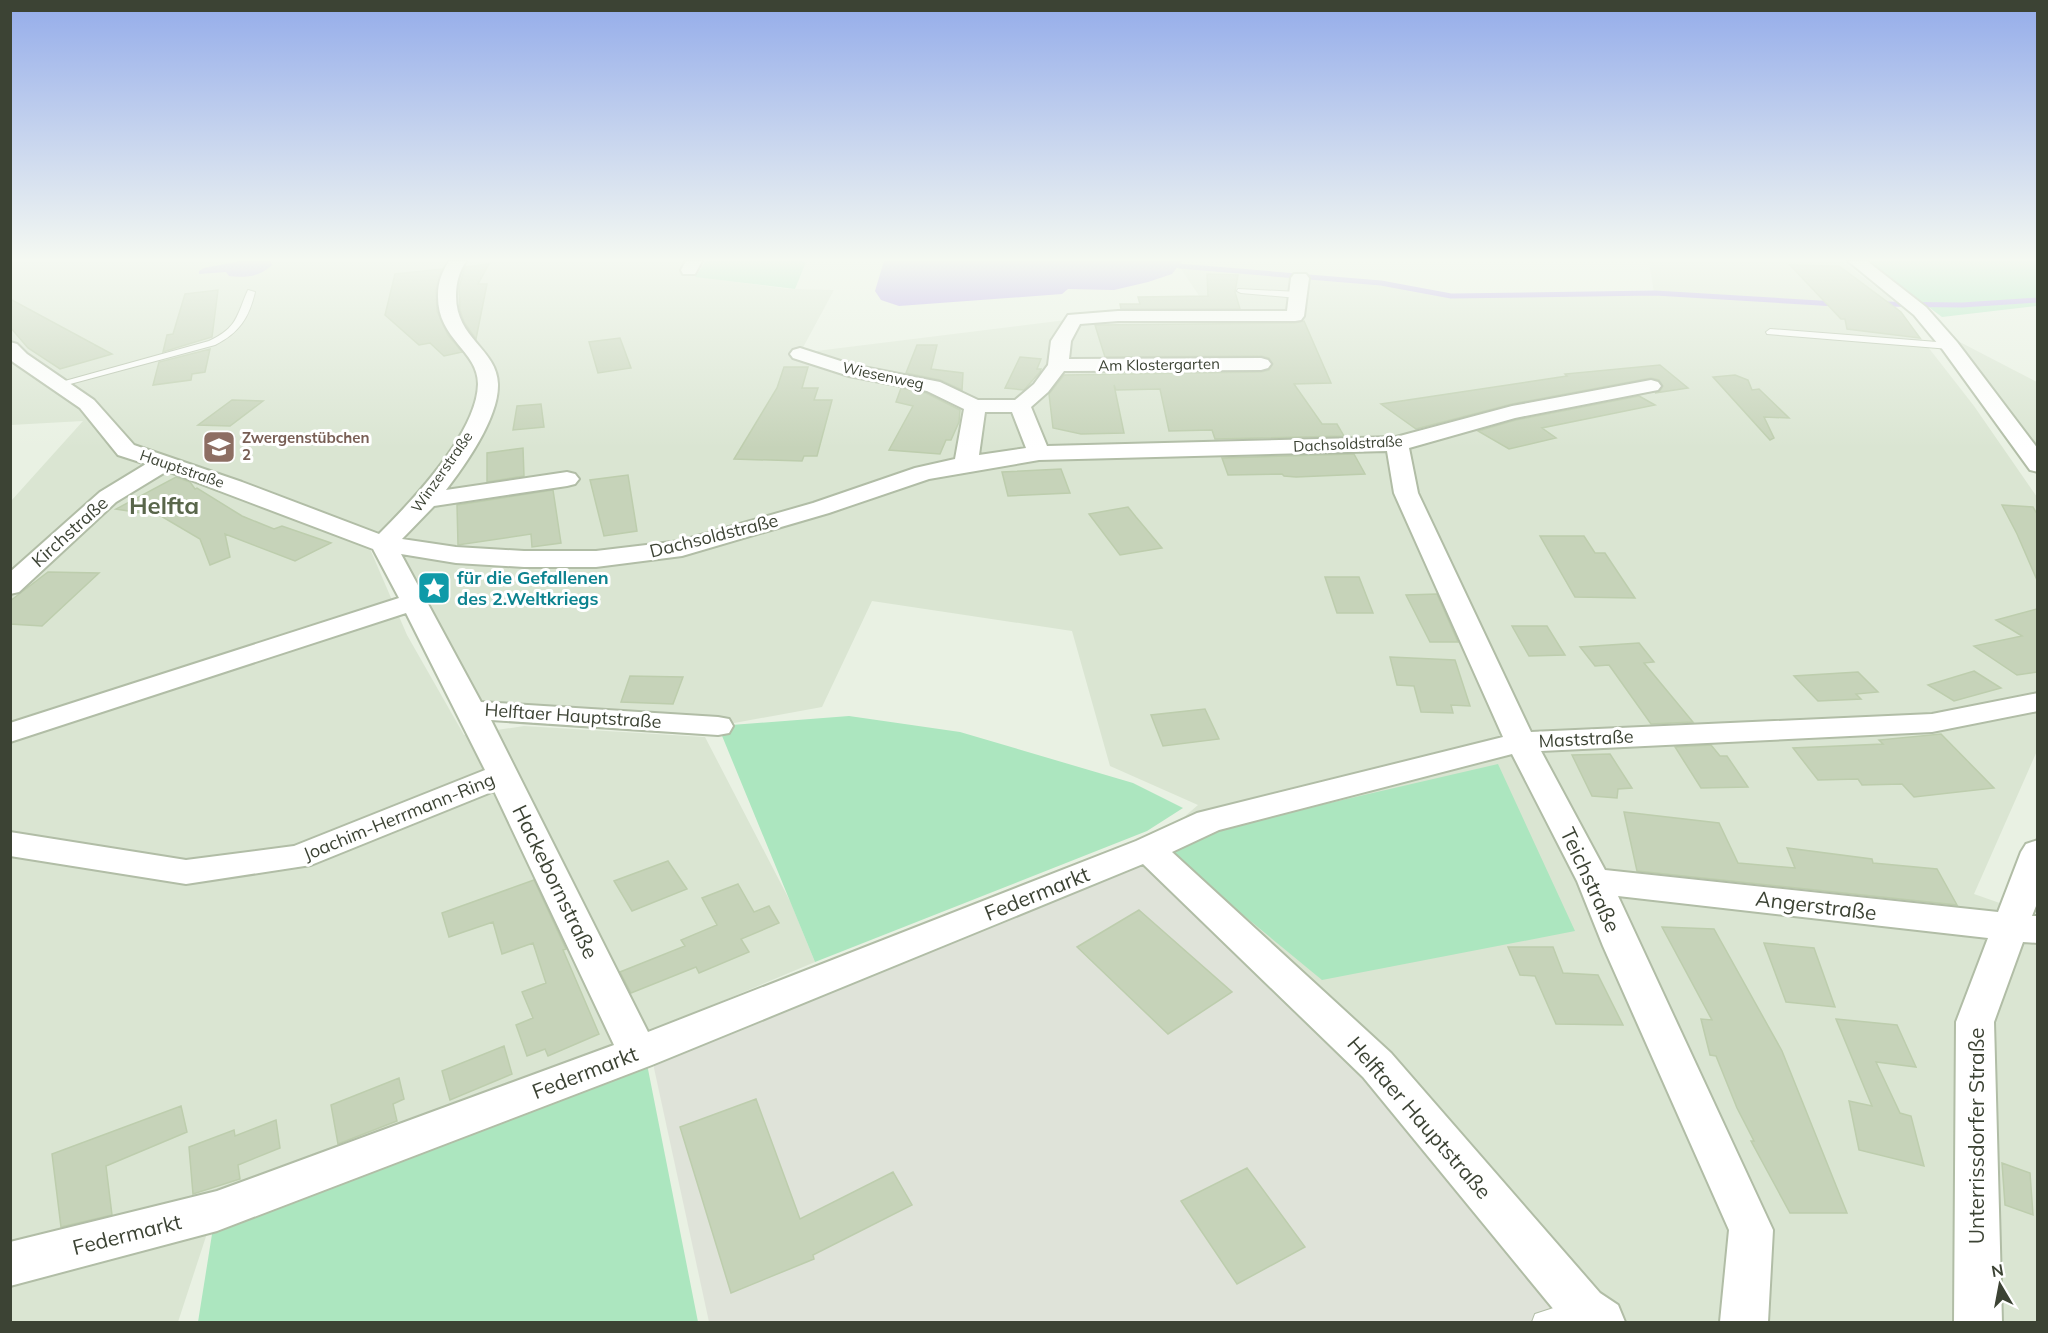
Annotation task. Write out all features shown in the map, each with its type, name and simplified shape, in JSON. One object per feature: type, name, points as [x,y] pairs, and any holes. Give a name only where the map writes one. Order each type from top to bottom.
[{"type":"street","name":"Winzerstraße","points":[[383,544],[426,500],[466,443],[482,409],[489,384],[483,364],[453,323]]},
{"type":"street","points":[[966,464],[975,406],[1020,406],[1041,388],[1058,366],[1061,341],[1072,323]]},
{"type":"street","points":[[1930,323],[1950,346],[2037,465]]},
{"type":"street","name":"Hauptstraße","points":[[10,348],[20,358],[87,404],[126,450],[234,487],[383,544]]},
{"type":"street","name":"Wiesenweg","points":[[800,354],[849,370],[933,386],[975,406]]},
{"type":"street","name":"Am Klostergarten","points":[[1058,366],[1261,364]]},
{"type":"street","name":"Dachsoldstraße","points":[[383,544],[456,555],[524,559],[596,559],[642,555],[693,545],[821,507],[923,473],[966,464],[1039,453],[1396,444],[1512,412],[1651,386]]},
{"type":"street","points":[[1020,406],[1039,453]]},
{"type":"street","name":"Teichstraße","points":[[1396,444],[1406,493],[1521,742],[1594,881],[1620,946],[1751,1230],[1744,1323]]},
{"type":"street","name":"Kirchstraße","points":[[10,586],[108,497],[163,464]]},
{"type":"street","points":[[426,500],[567,479]]},
{"type":"street","name":"Helftaer Hauptstraße","points":[[383,544],[471,710],[718,726]]},
{"type":"street","points":[[10,733],[414,602]]},
{"type":"street","name":"Maststraße","points":[[1148,849],[1209,821],[1521,742],[1932,723],[2037,702]]},
{"type":"street","name":"Hackebornstraße","points":[[471,710],[638,1053]]},
{"type":"street","name":"Joachim-Herrmann-Ring","points":[[10,844],[186,873],[299,857],[503,775]]},
{"type":"street","name":"Helftaer Hauptstraße","points":[[1148,849],[1377,1065],[1592,1316]]},
{"type":"street","name":"Federmarkt","points":[[10,1264],[203,1216],[638,1053],[1148,849]]},
{"type":"street","name":"Unterrissdorfer Straße","points":[[1978,1323],[1975,1022],[2023,928],[2037,852]]},
{"type":"street","name":"Angerstraße","points":[[1594,881],[2023,928]]},
{"type":"lane","points":[[59,384],[201,348],[221,340],[238,328],[240,323]]},
{"type":"lane","points":[[1770,332],[1950,346]]},
{"type":"lane","points":[[1543,1323],[1592,1316]]},
{"type":"shaded area","points":[[11,323],[445,323],[471,360],[476,374],[478,393],[468,420],[422,493],[370,549],[407,635],[464,735],[524,726],[705,737],[791,903],[815,962],[559,1070],[215,1192],[214,1212],[178,1322],[11,1322],[11,501],[83,421],[11,425]]},
{"type":"shaded area","points":[[453,323],[816,323],[800,353],[1040,323],[1909,323],[1974,406],[2037,497],[2037,751],[1974,894],[2037,916],[2037,1322],[1579,1322],[1373,1067],[1258,962],[1134,860],[1198,805],[1110,766],[1072,631],[872,601],[822,707],[718,726],[471,710],[383,544],[423,505],[489,384]]},
{"type":"shaded area","points":[[1954,339],[2037,382],[2037,447]]},
{"type":"shaded area","points":[[1134,860],[1258,962],[1373,1067],[1579,1322],[709,1322],[654,1068],[654,1049]]},
{"type":"green space","points":[[849,716],[960,732],[1133,783],[1183,808],[1147,831],[815,962],[718,726]]},
{"type":"green space","points":[[1498,764],[1575,931],[1322,980],[1169,854],[1222,828]]},
{"type":"green space","points":[[645,1054],[698,1322],[198,1322],[213,1228]]},
{"type":"building","points":[[10,323],[55,323],[112,354],[60,369],[28,348],[10,327]]},
{"type":"building","points":[[176,323],[214,323],[212,337],[163,352],[167,335],[173,334]]},
{"type":"building","points":[[394,323],[443,323],[448,335],[462,352],[444,356],[430,343],[419,345]]},
{"type":"building","points":[[465,323],[479,323],[476,339]]},
{"type":"building","points":[[1305,323],[1331,383],[1294,384],[1322,424],[1337,424],[1344,436],[1215,439],[1212,430],[1169,431],[1160,389],[1116,390],[1114,385],[1124,433],[1081,434],[1053,428],[1049,394],[1064,375],[1261,372],[1269,370],[1273,364],[1269,358],[1261,356],[1105,357],[1095,325]]},
{"type":"building","points":[[1846,323],[1909,323],[1920,338],[1847,329]]},
{"type":"building","points":[[620,338],[631,368],[598,373],[589,342]]},
{"type":"building","points":[[917,345],[937,345],[931,369],[963,373],[962,390],[940,380],[906,373]]},
{"type":"building","points":[[210,349],[205,372],[192,374],[191,380],[153,385],[159,362]]},
{"type":"building","points":[[1020,357],[1041,359],[1037,369],[1041,369],[1040,372],[1024,390],[1005,388]]},
{"type":"building","points":[[1660,365],[1688,388],[1655,393],[1663,386],[1659,380],[1651,378],[1512,404],[1416,429],[1381,404],[1567,376],[1565,374]]},
{"type":"building","points":[[784,367],[808,367],[802,388],[818,388],[814,400],[832,400],[817,456],[804,456],[802,461],[734,459],[777,388]]},
{"type":"building","points":[[1735,375],[1748,380],[1752,390],[1759,389],[1789,418],[1764,417],[1774,438],[1770,440],[1713,377]]},
{"type":"building","points":[[901,388],[926,393],[960,410],[959,422],[951,440],[946,440],[940,454],[889,450],[913,406],[896,402]]},
{"type":"building","points":[[1639,396],[1655,405],[1542,428],[1556,438],[1509,449],[1478,431],[1516,420]]},
{"type":"building","points":[[232,400],[263,401],[230,426],[198,425]]},
{"type":"building","points":[[541,404],[544,427],[513,430],[517,406]]},
{"type":"building","points":[[523,448],[524,476],[487,482],[487,453]]},
{"type":"building","points":[[1354,454],[1365,474],[1296,477],[1282,474],[1228,475],[1222,458]]},
{"type":"building","points":[[1061,469],[1070,493],[1008,496],[1002,472]]},
{"type":"building","points":[[628,475],[637,531],[604,536],[590,480]]},
{"type":"building","points":[[176,477],[190,482],[195,489],[197,488],[242,516],[274,529],[282,526],[331,543],[295,561],[225,534],[230,557],[210,565],[200,539],[161,516],[116,509]]},
{"type":"building","points":[[553,490],[561,543],[532,547],[531,534],[458,545],[457,505]]},
{"type":"building","points":[[2002,505],[2033,507],[2037,514],[2037,580],[2017,534]]},
{"type":"building","points":[[1128,507],[1162,548],[1120,555],[1089,514]]},
{"type":"building","points":[[1540,536],[1584,536],[1595,553],[1605,553],[1635,598],[1575,597]]},
{"type":"building","points":[[48,572],[99,573],[42,626],[10,624],[10,601]]},
{"type":"building","points":[[1325,577],[1359,577],[1373,613],[1337,613]]},
{"type":"building","points":[[1437,594],[1458,642],[1430,642],[1406,595]]},
{"type":"building","points":[[2037,609],[2037,672],[2017,675],[1974,646],[2022,636],[1996,620]]},
{"type":"building","points":[[1512,626],[1547,626],[1565,655],[1529,656]]},
{"type":"building","points":[[1639,643],[1654,662],[1644,663],[1693,722],[1651,724],[1609,665],[1595,666],[1580,647]]},
{"type":"building","points":[[1390,657],[1455,660],[1470,706],[1451,705],[1453,713],[1421,712],[1414,686],[1397,685]]},
{"type":"building","points":[[1974,671],[2001,688],[1954,701],[1928,685]]},
{"type":"building","points":[[1858,672],[1878,692],[1856,694],[1861,699],[1818,701],[1794,676]]},
{"type":"building","points":[[630,676],[683,677],[673,704],[621,702]]},
{"type":"building","points":[[1205,709],[1219,739],[1163,746],[1151,715]]},
{"type":"building","points":[[1941,734],[1994,788],[1914,797],[1902,784],[1862,785],[1858,779],[1818,780],[1793,748],[1883,744],[1879,740]]},
{"type":"building","points":[[1711,745],[1720,756],[1727,756],[1748,787],[1701,788],[1675,747]]},
{"type":"building","points":[[1610,754],[1632,788],[1618,789],[1617,798],[1592,796],[1572,755]]},
{"type":"building","points":[[1624,812],[1719,823],[1738,863],[1795,868],[1787,848],[1872,859],[1873,863],[1937,869],[1957,905],[1637,871]]},
{"type":"building","points":[[668,861],[687,889],[632,911],[614,881]]},
{"type":"building","points":[[534,880],[566,949],[563,950],[599,1034],[548,1056],[545,1049],[527,1056],[516,1025],[533,1018],[522,992],[546,983],[533,943],[502,954],[493,922],[449,937],[442,913]]},
{"type":"building","points":[[738,884],[754,912],[769,906],[779,923],[741,939],[749,952],[699,973],[696,967],[631,993],[620,972],[685,946],[681,940],[717,925],[702,898]]},
{"type":"building","points":[[1139,910],[1232,992],[1168,1034],[1077,947]]},
{"type":"building","points":[[1662,927],[1714,929],[1782,1051],[1847,1213],[1790,1213],[1751,1141],[1754,1141],[1737,1108],[1716,1056],[1710,1055],[1701,1019],[1712,1020]]},
{"type":"building","points":[[1764,943],[1814,948],[1835,1007],[1786,1002]]},
{"type":"building","points":[[1508,947],[1553,947],[1563,973],[1598,975],[1623,1025],[1556,1024],[1535,976],[1520,975]]},
{"type":"building","points":[[1836,1019],[1897,1025],[1916,1067],[1876,1062],[1900,1113],[1911,1116],[1924,1166],[1859,1150],[1849,1101],[1872,1106]]},
{"type":"building","points":[[504,1046],[512,1074],[450,1100],[442,1071]]},
{"type":"building","points":[[399,1078],[404,1099],[393,1104],[397,1121],[338,1144],[331,1105]]},
{"type":"building","points":[[756,1099],[800,1219],[893,1172],[912,1205],[813,1255],[814,1259],[731,1293],[680,1127]]},
{"type":"building","points":[[181,1106],[187,1132],[106,1166],[112,1215],[61,1227],[52,1154]]},
{"type":"building","points":[[276,1120],[280,1148],[238,1165],[240,1179],[193,1194],[189,1147],[234,1130],[235,1136]]},
{"type":"building","points":[[2002,1163],[2030,1173],[2033,1215],[2005,1205]]},
{"type":"building","points":[[1247,1168],[1305,1247],[1237,1284],[1181,1201]]},
{"type":"place","name":"Zwergenstübchen 2","points":[[219,447]]},
{"type":"place","name":"für die Gefallenen des 2.Weltkriegs","points":[[434,588]]},
{"type":"district","name":"Helfta","points":[[164,506]]}]
